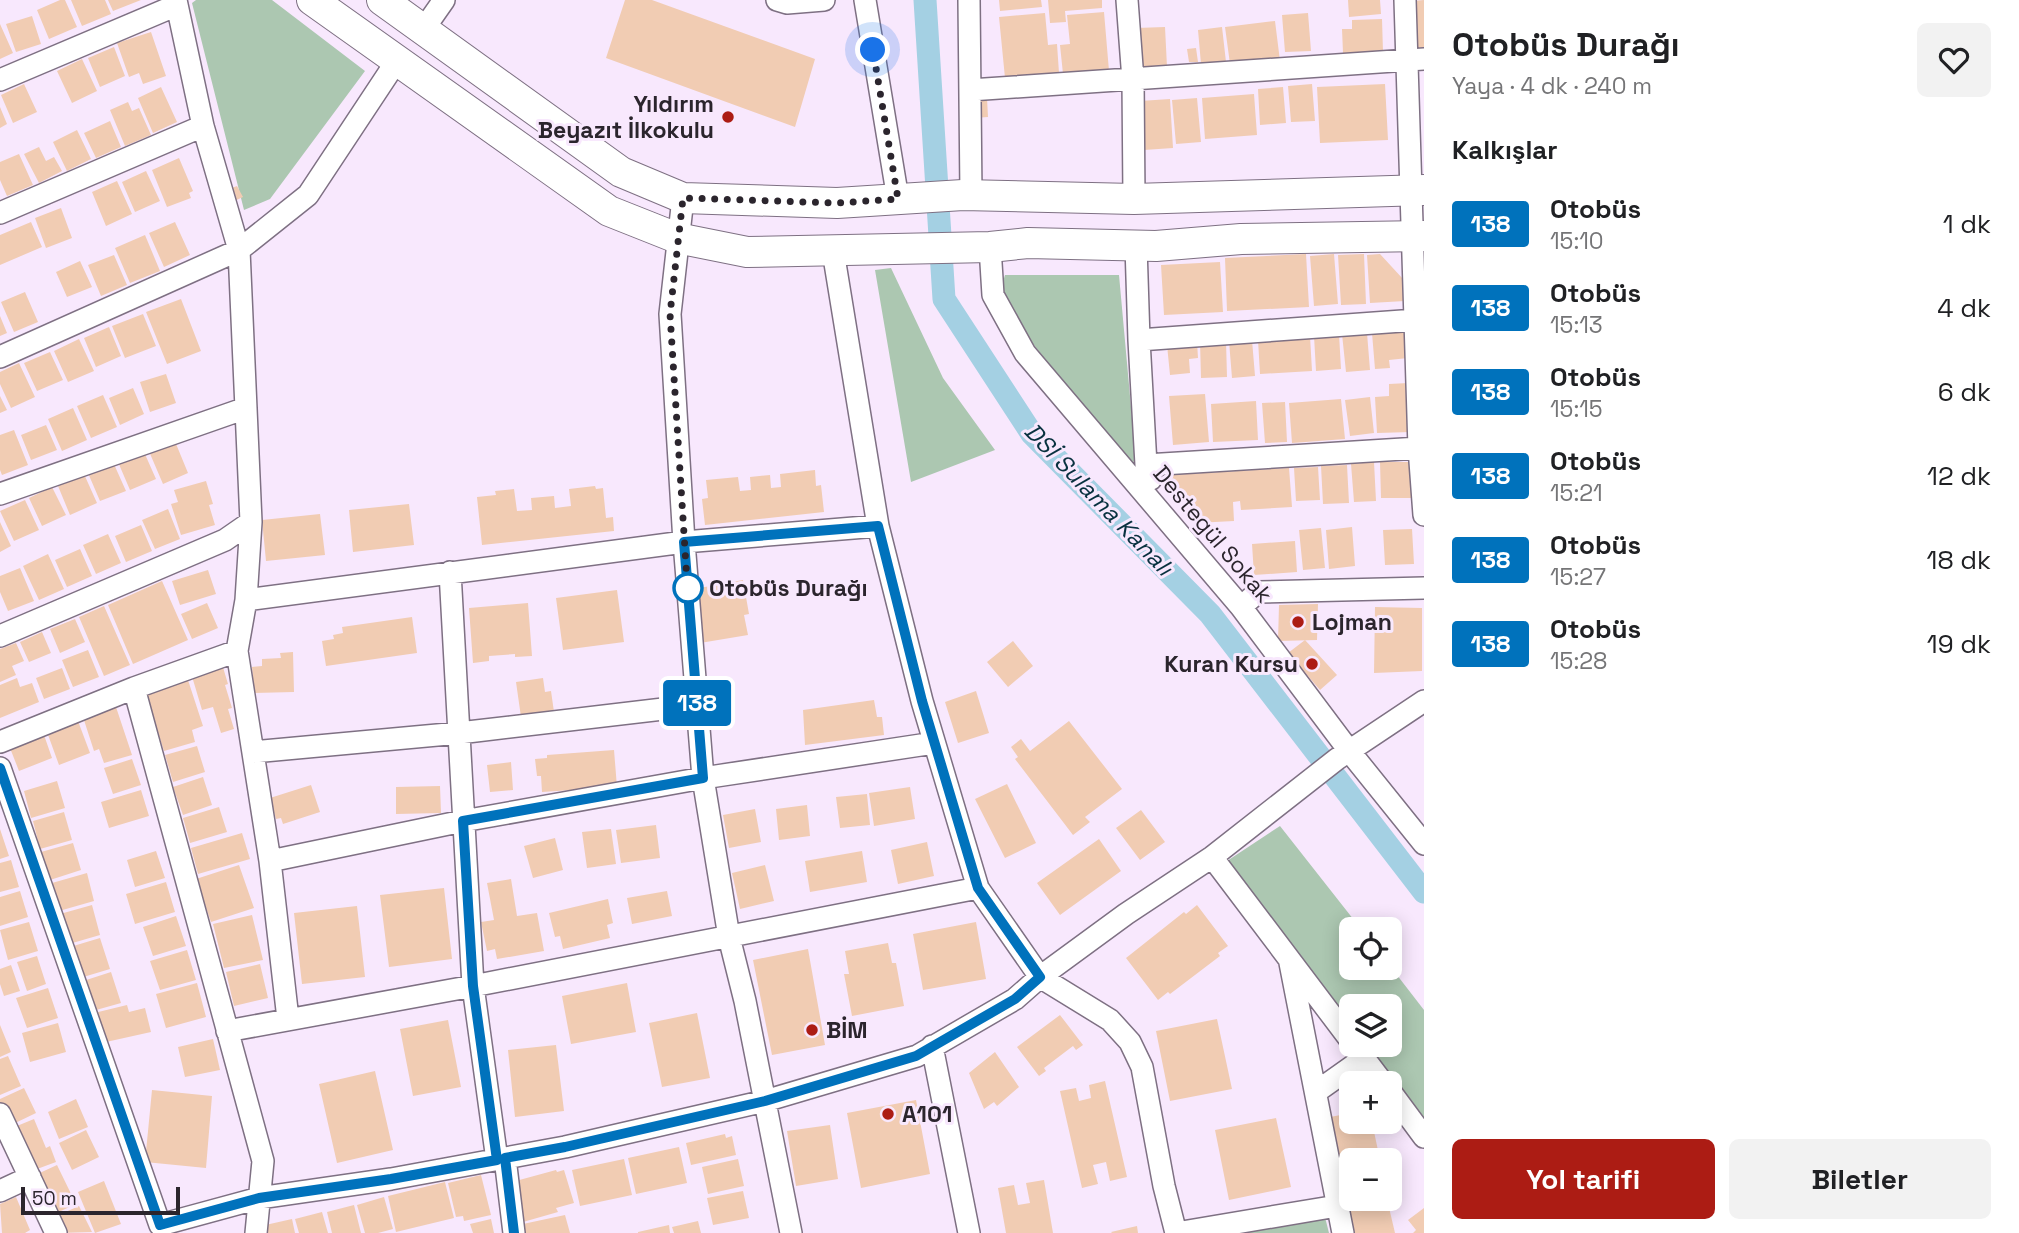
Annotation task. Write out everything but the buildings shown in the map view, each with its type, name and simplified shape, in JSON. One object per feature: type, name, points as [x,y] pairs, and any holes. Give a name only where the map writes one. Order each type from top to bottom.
[{"type":"main road","points":[[312,0],[609,211],[677,238],[747,252],[978,248],[1028,243],[1136,246],[1241,239],[1418,236]]},
{"type":"main road","points":[[382,0],[621,172],[683,198],[837,203],[967,195],[1134,199],[1418,190]]},
{"type":"street","points":[[423,30],[444,0]]},
{"type":"street","points":[[777,0],[787,3],[824,0]]},
{"type":"street","points":[[865,0],[908,198]]},
{"type":"street","points":[[967,195],[969,0]]},
{"type":"street","points":[[1127,0],[1133,80],[1134,199]]},
{"type":"street","points":[[1405,0],[1416,60],[1416,320],[1419,448],[1424,515]]},
{"type":"street","points":[[0,80],[177,3],[203,126],[239,250],[251,522],[246,600],[237,651],[270,861],[288,1019]]},
{"type":"street","points":[[970,90],[1416,60]]},
{"type":"street","points":[[0,357],[239,250],[307,195],[396,62]]},
{"type":"street","points":[[0,213],[203,126]]},
{"type":"street","points":[[683,198],[670,314],[684,542],[703,778],[729,937],[745,1000],[791,1233]]},
{"type":"street","points":[[1136,246],[1146,465],[1170,524]]},
{"type":"street","name":"Destegül Sokak","points":[[978,248],[993,295],[1025,353],[1241,607],[1344,755],[1424,844]]},
{"type":"street","points":[[833,251],[878,526],[934,743],[978,888],[1040,977],[1110,1020],[1130,1042],[1142,1067],[1164,1186],[1176,1233],[1338,1206]]},
{"type":"street","points":[[1139,340],[1416,320]]},
{"type":"street","points":[[0,494],[246,408]]},
{"type":"street","points":[[1146,465],[1419,448]]},
{"type":"street","points":[[0,636],[225,540],[251,522]]},
{"type":"street","points":[[246,600],[684,542],[878,526]]},
{"type":"street","points":[[450,572],[473,986],[514,1233]]},
{"type":"street","points":[[1241,607],[1258,592],[1424,588]]},
{"type":"street","points":[[0,742],[134,688],[237,651]]},
{"type":"street","points":[[134,688],[263,1161],[256,1233]]},
{"type":"street","points":[[0,768],[151,1229],[259,1198],[391,1179],[578,1144],[765,1101],[916,1056],[1015,999],[1040,977],[1126,914],[1212,857],[1344,755],[1424,701]]},
{"type":"street","points":[[253,751],[459,733],[697,705]]},
{"type":"street","points":[[270,861],[463,821],[703,778],[934,743]]},
{"type":"street","points":[[1212,857],[1339,1026]]},
{"type":"street","points":[[227,1031],[978,888]]},
{"type":"street","points":[[1290,963],[1343,1233]]},
{"type":"street","points":[[932,1046],[969,1233]]},
{"type":"street","points":[[1316,1092],[1348,1057]]},
{"type":"street","points":[[1363,1057],[1374,1071]]},
{"type":"street","points":[[1402,1107],[1424,1137]]},
{"type":"street","points":[[0,1115],[56,1233]]},
{"type":"street","points":[[0,1191],[30,1177]]},
{"type":"green space","points":[[196,0],[272,0],[365,71],[270,199],[244,210],[192,3]]},
{"type":"green space","points":[[891,268],[943,378],[995,450],[911,482],[875,270]]},
{"type":"green space","points":[[1005,275],[1119,275],[1136,462],[1124,461],[1023,331],[1001,288]]},
{"type":"green space","points":[[1280,826],[1352,917],[1339,917],[1339,980],[1401,980],[1424,1010],[1424,1123],[1402,1096],[1402,1071],[1381,1071],[1370,1057],[1402,1057],[1402,994],[1339,994],[1339,1017],[1224,863]]},
{"type":"green space","points":[[1324,1213],[1329,1233],[1233,1233]]},
{"type":"waterway","name":"DSİ Sulama Kanalı","points":[[925,0],[944,299],[1032,434],[1210,614],[1424,892]]},
{"type":"bus line","name":"138","points":[[0,768],[160,1225],[259,1198],[497,1160],[473,986],[463,821],[703,778],[684,542],[878,526],[922,701],[978,888],[1040,977],[1015,999],[916,1056],[765,1101],[565,1147],[505,1158],[514,1233]]},
{"type":"place","name":"Yıldırım Beyazıt İlkokulu","points":[[728,117]]},
{"type":"place","name":"Otobüs Durağı","points":[[688,588]]},
{"type":"place","name":"Lojman","points":[[1298,622]]},
{"type":"place","name":"Kuran Kursu","points":[[1312,664]]},
{"type":"place","name":"BİM","points":[[812,1030]]},
{"type":"place","name":"A101","points":[[888,1114]]},
{"type":"route","points":[[688,588],[688,597],[670,314],[683,198],[837,203],[898,199],[873,50]]}]
